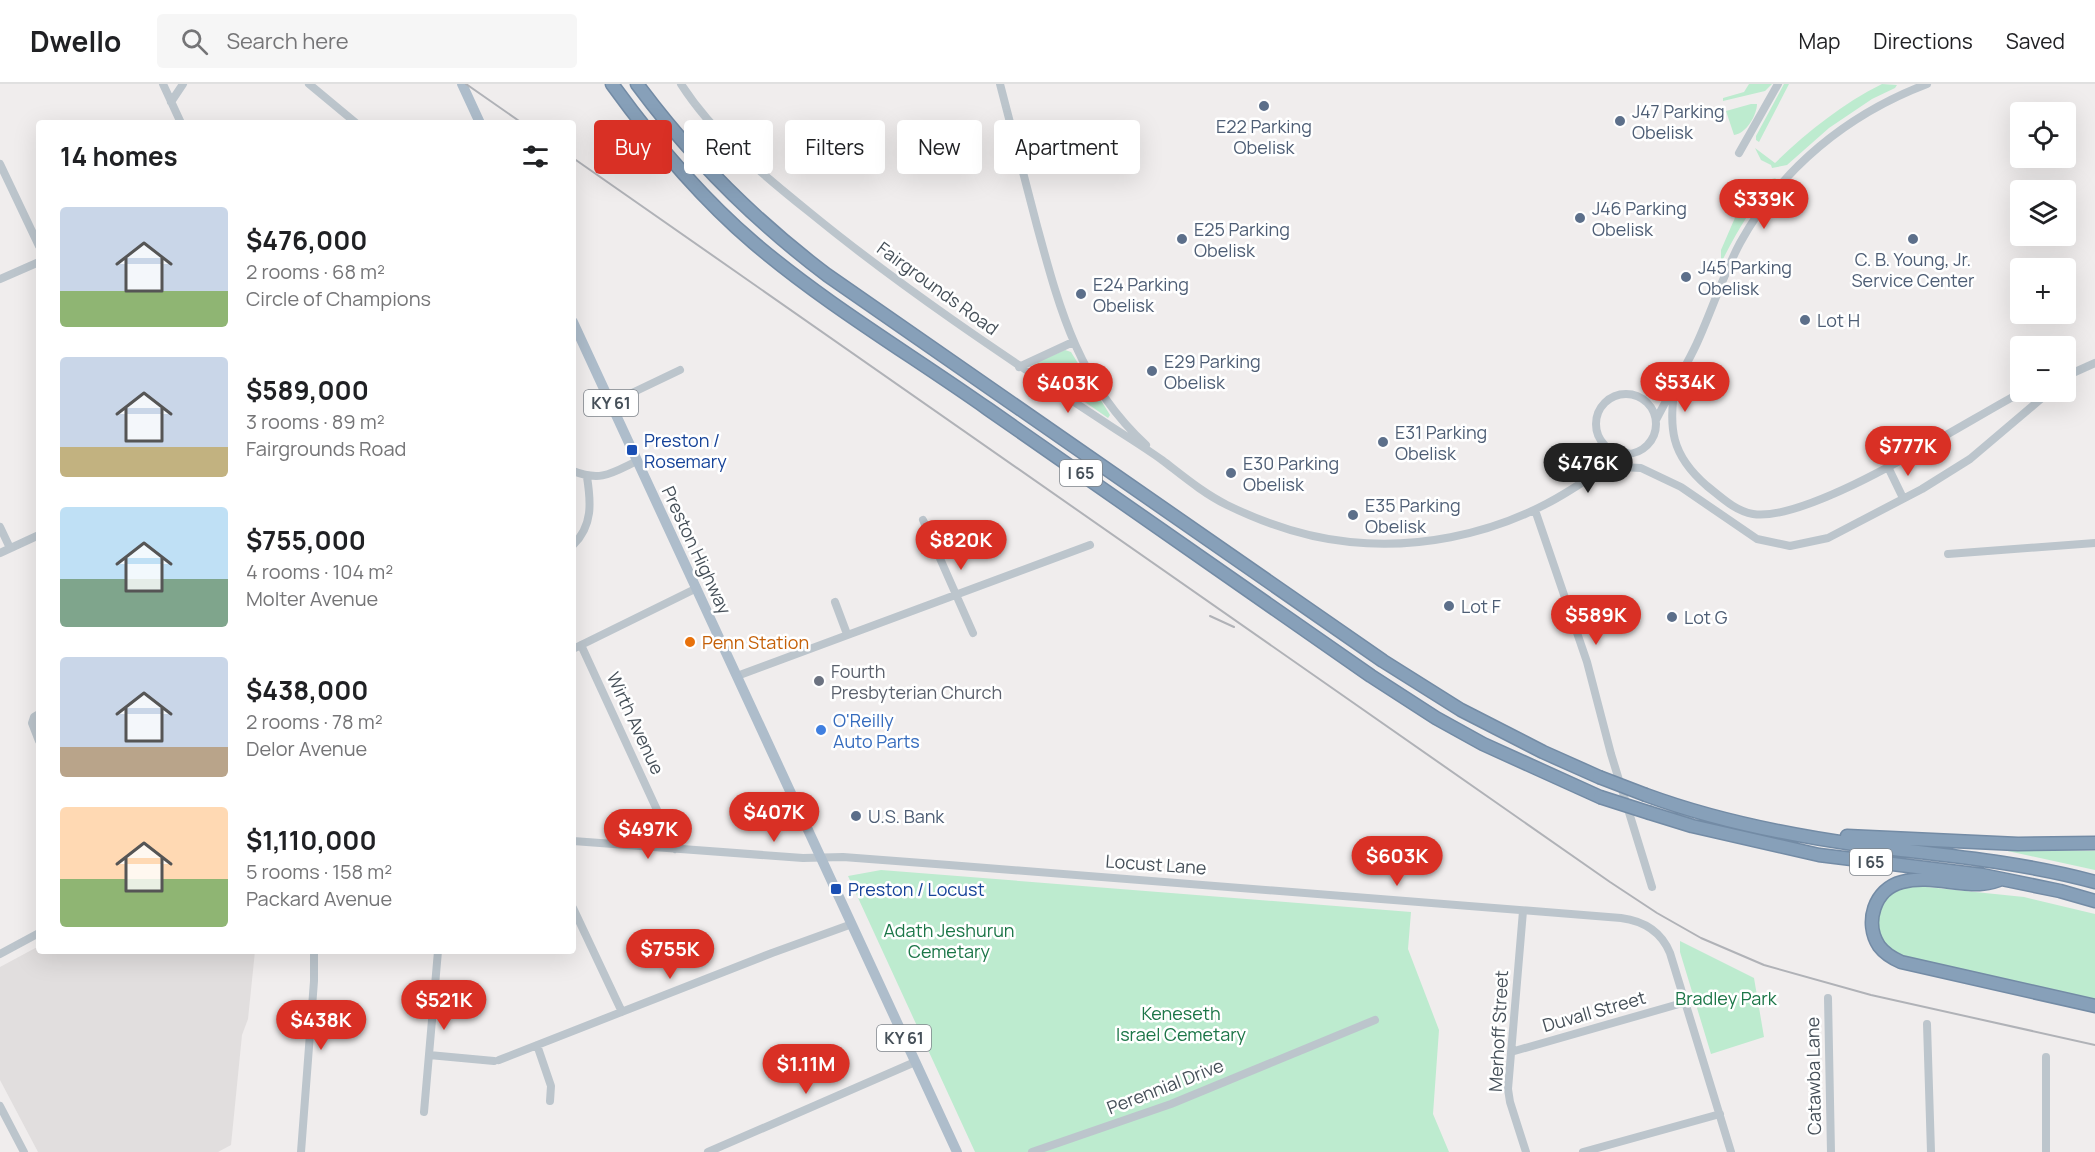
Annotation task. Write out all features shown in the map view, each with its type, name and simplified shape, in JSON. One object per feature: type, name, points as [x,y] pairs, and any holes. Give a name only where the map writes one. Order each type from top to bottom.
[{"type":"highway","name":"I 65","points":[[612,84],[678,168],[719,211],[760,249],[816,292],[985,406],[1389,688],[1483,744],[1600,797],[1692,826],[1819,855],[1982,876],[2060,891],[2095,901]]},
{"type":"highway","name":"I 65","points":[[637,84],[673,131],[738,201],[827,275],[1383,661],[1461,710],[1543,752],[1599,777],[1673,805],[1723,819],[1817,838],[1989,861],[2065,874],[2095,882]]},
{"type":"highway","points":[[1817,838],[1880,837],[2018,844],[2095,843]]},
{"type":"highway","points":[[1999,880],[1982,885],[1915,880],[1895,884],[1884,892],[1874,909],[1872,930],[1878,944],[1890,957],[1901,962],[2095,1006]]},
{"type":"main road","points":[[462,84],[479,120]]},
{"type":"main road","name":"Preston Highway","points":[[576,328],[957,1152]]},
{"type":"street","points":[[163,84],[180,120]]},
{"type":"street","points":[[171,102],[183,84]]},
{"type":"street","points":[[309,84],[352,120]]},
{"type":"street","name":"Fairgrounds Road","points":[[681,84],[702,112],[772,182],[843,240],[1019,367],[1162,460],[1204,492],[1263,521],[1311,537],[1351,543],[1404,543],[1449,538],[1492,527],[1535,510],[1588,478]]},
{"type":"street","points":[[1000,84],[1044,251],[1061,311],[1073,342],[1085,368],[1112,407],[1141,441],[1162,460]]},
{"type":"street","points":[[1739,153],[1778,84]]},
{"type":"street","points":[[1656,420],[1696,344],[1741,241],[1766,203],[1786,179],[1824,142],[1856,118],[1890,99],[1927,84]]},
{"type":"street","points":[[0,164],[36,240]]},
{"type":"street","points":[[0,279],[36,263]]},
{"type":"street","points":[[1019,367],[1073,342]]},
{"type":"street","points":[[2076,372],[2095,363]]},
{"type":"street","points":[[611,403],[680,370]]},
{"type":"street","points":[[1675,383],[1672,431],[1679,454],[1689,469],[1703,482],[1737,508],[1754,514],[1767,514],[1800,507],[1888,467],[2010,399]]},
{"type":"street","points":[[1619,394],[1639,396],[1653,410],[1656,420],[1656,430],[1646,446],[1637,452],[1627,453],[1609,448],[1602,441],[1596,423],[1603,405],[1610,398],[1619,394]]},
{"type":"street","points":[[1588,478],[1621,467],[1641,468],[1681,487],[1757,539],[1790,546],[1828,538],[1970,459],[2037,402]]},
{"type":"street","points":[[1588,478],[1627,453]]},
{"type":"street","points":[[576,472],[588,477],[608,475],[637,461]]},
{"type":"street","points":[[1888,467],[1903,498]]},
{"type":"street","points":[[576,542],[588,521],[591,499],[588,477]]},
{"type":"street","points":[[1535,510],[1587,662],[1652,887]]},
{"type":"street","points":[[923,520],[973,633]]},
{"type":"street","points":[[0,527],[10,548]]},
{"type":"street","points":[[0,553],[36,536]]},
{"type":"street","points":[[1948,554],[2095,543]]},
{"type":"street","points":[[737,676],[1090,545]]},
{"type":"street","points":[[577,647],[697,588]]},
{"type":"street","points":[[835,602],[847,634]]},
{"type":"street","name":"Wirth Avenue","points":[[577,647],[675,849]]},
{"type":"street","name":"Locust Lane","points":[[576,841],[726,853],[843,857],[1638,921],[1653,929],[1666,944],[1731,1152]]},
{"type":"street","name":"Merhoff Street","points":[[1523,911],[1508,1089],[1526,1152]]},
{"type":"street","points":[[576,914],[622,1012]]},
{"type":"street","points":[[429,1055],[496,1061],[771,953],[852,924]]},
{"type":"street","points":[[0,954],[36,935]]},
{"type":"street","points":[[301,1152],[314,954]]},
{"type":"street","points":[[424,1112],[438,954]]},
{"type":"street","name":"Catawba Lane","points":[[1828,999],[1831,1152]]},
{"type":"street","name":"Duvall Street","points":[[1511,1052],[1686,1002]]},
{"type":"street","name":"Perennial Drive","points":[[1032,1152],[1171,1104],[1375,1020]]},
{"type":"street","points":[[1927,1024],[1930,1152]]},
{"type":"street","points":[[537,1045],[551,1086],[550,1101]]},
{"type":"street","points":[[2046,1057],[2046,1152]]},
{"type":"street","points":[[708,1152],[915,1062]]},
{"type":"street","points":[[0,1106],[24,1152]]},
{"type":"street","points":[[1583,1152],[1720,1114]]},
{"type":"shaded area","points":[[36,948],[36,954],[255,954],[248,1019],[242,1035],[231,1145],[218,1152],[38,1152],[0,1080],[0,967]]},
{"type":"green space","points":[[1749,84],[1772,84],[1765,91],[1723,101],[1723,98],[1744,92]]},
{"type":"green space","points":[[1784,84],[1789,84],[1759,142],[1756,136]]},
{"type":"green space","points":[[1882,84],[1897,85],[1829,128],[1787,165],[1772,168],[1771,165],[1761,160],[1755,148],[1775,163],[1825,119]]},
{"type":"green space","points":[[1757,104],[1753,118],[1747,128],[1734,135],[1726,111]]},
{"type":"green space","points":[[1776,178],[1746,219],[1721,263],[1721,250],[1747,190],[1755,183]]},
{"type":"green space","points":[[1065,350],[1071,352],[1110,415],[1108,418],[1033,366]]},
{"type":"green space","points":[[2003,850],[2095,851],[2095,870]]},
{"type":"green space","name":"Keneseth Israel Cemetary","points":[[881,870],[1411,912],[1408,949],[1439,1030],[1433,1114],[1449,1152],[975,1152],[848,876]]},
{"type":"green space","points":[[1907,885],[2024,897],[2095,914],[2095,1002],[1903,959],[1887,949],[1879,937],[1877,916],[1886,895]]},
{"type":"green space","name":"Bradley Park","points":[[1680,941],[1754,978],[1764,1037],[1711,1054],[1680,952]]},
{"type":"railway","points":[[466,84],[518,120]]},
{"type":"railway","points":[[576,160],[1657,913],[1701,938],[1764,965],[1871,995],[2095,1045]]},
{"type":"railway","points":[[1210,616],[1234,627]]},
{"type":"place","name":"E22 Parking Obelisk","points":[[1264,106]]},
{"type":"place","name":"J47 Parking Obelisk","points":[[1620,121]]},
{"type":"place","name":"J46 Parking Obelisk","points":[[1580,218]]},
{"type":"place","name":"E25 Parking Obelisk","points":[[1182,239]]},
{"type":"place","name":"C. B. Young, Jr. Service Center","points":[[1913,239]]},
{"type":"place","name":"J45 Parking Obelisk","points":[[1686,277]]},
{"type":"place","name":"E24 Parking Obelisk","points":[[1081,294]]},
{"type":"place","name":"Lot H","points":[[1805,320]]},
{"type":"place","name":"E29 Parking Obelisk","points":[[1152,371]]},
{"type":"place","name":"E31 Parking Obelisk","points":[[1383,442]]},
{"type":"place","name":"Preston / Rosemary","points":[[632,450]]},
{"type":"place","name":"E30 Parking Obelisk","points":[[1231,473]]},
{"type":"place","name":"E35 Parking Obelisk","points":[[1353,515]]},
{"type":"place","name":"Lot F","points":[[1449,606]]},
{"type":"place","name":"Lot G","points":[[1672,617]]},
{"type":"place","name":"Penn Station","points":[[690,642]]},
{"type":"place","name":"Fourth Presbyterian Church","points":[[819,681]]},
{"type":"place","name":"O'Reilly Auto Parts","points":[[821,730]]},
{"type":"place","name":"U.S. Bank","points":[[856,816]]},
{"type":"place","name":"Preston / Locust","points":[[836,889]]},
{"type":"park label","name":"Adath Jeshurun Cemetary","points":[[949,940]]}]
